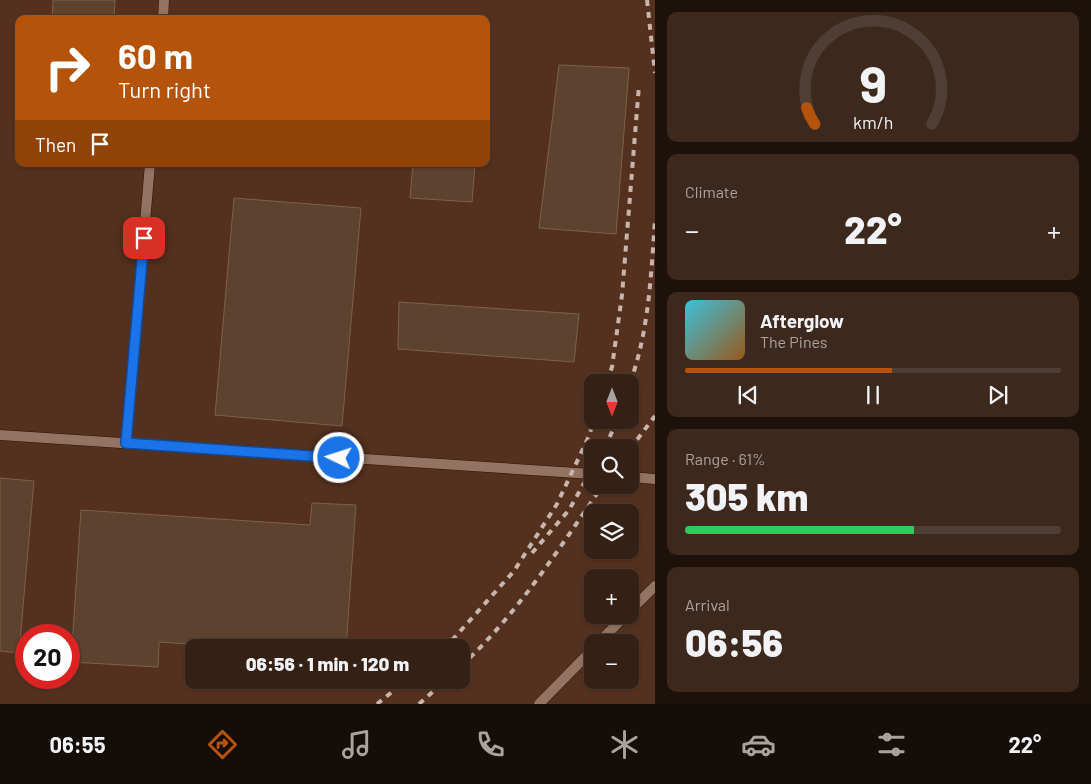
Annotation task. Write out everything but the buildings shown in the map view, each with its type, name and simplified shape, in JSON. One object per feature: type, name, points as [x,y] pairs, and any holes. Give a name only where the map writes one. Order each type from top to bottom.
[{"type":"lane","points":[[163,15],[164,0]]},
{"type":"lane","points":[[126,443],[150,167]]},
{"type":"lane","points":[[0,435],[584,473]]},
{"type":"lane","points":[[639,478],[655,479]]},
{"type":"lane","points":[[639,602],[655,586]]},
{"type":"lane","points":[[607,634],[617,624]]},
{"type":"lane","points":[[539,704],[584,658]]},
{"type":"shaded area","points":[[0,0],[655,0],[655,704],[0,704]]},
{"type":"railway","points":[[647,0],[655,73]]},
{"type":"railway","points":[[610,374],[622,295],[639,85]]},
{"type":"railway","points":[[633,374],[645,323],[655,220]]},
{"type":"railway","points":[[638,439],[655,416]]},
{"type":"railway","points":[[453,639],[514,571],[557,504],[591,429]]},
{"type":"railway","points":[[609,439],[613,429]]},
{"type":"railway","points":[[532,553],[569,510],[584,483]]},
{"type":"railway","points":[[470,657],[501,625],[537,580],[597,494]]},
{"type":"railway","points":[[377,704],[396,689]]},
{"type":"railway","points":[[419,704],[436,689]]},
{"type":"route","points":[[144,238],[126,443],[339,458]]}]
